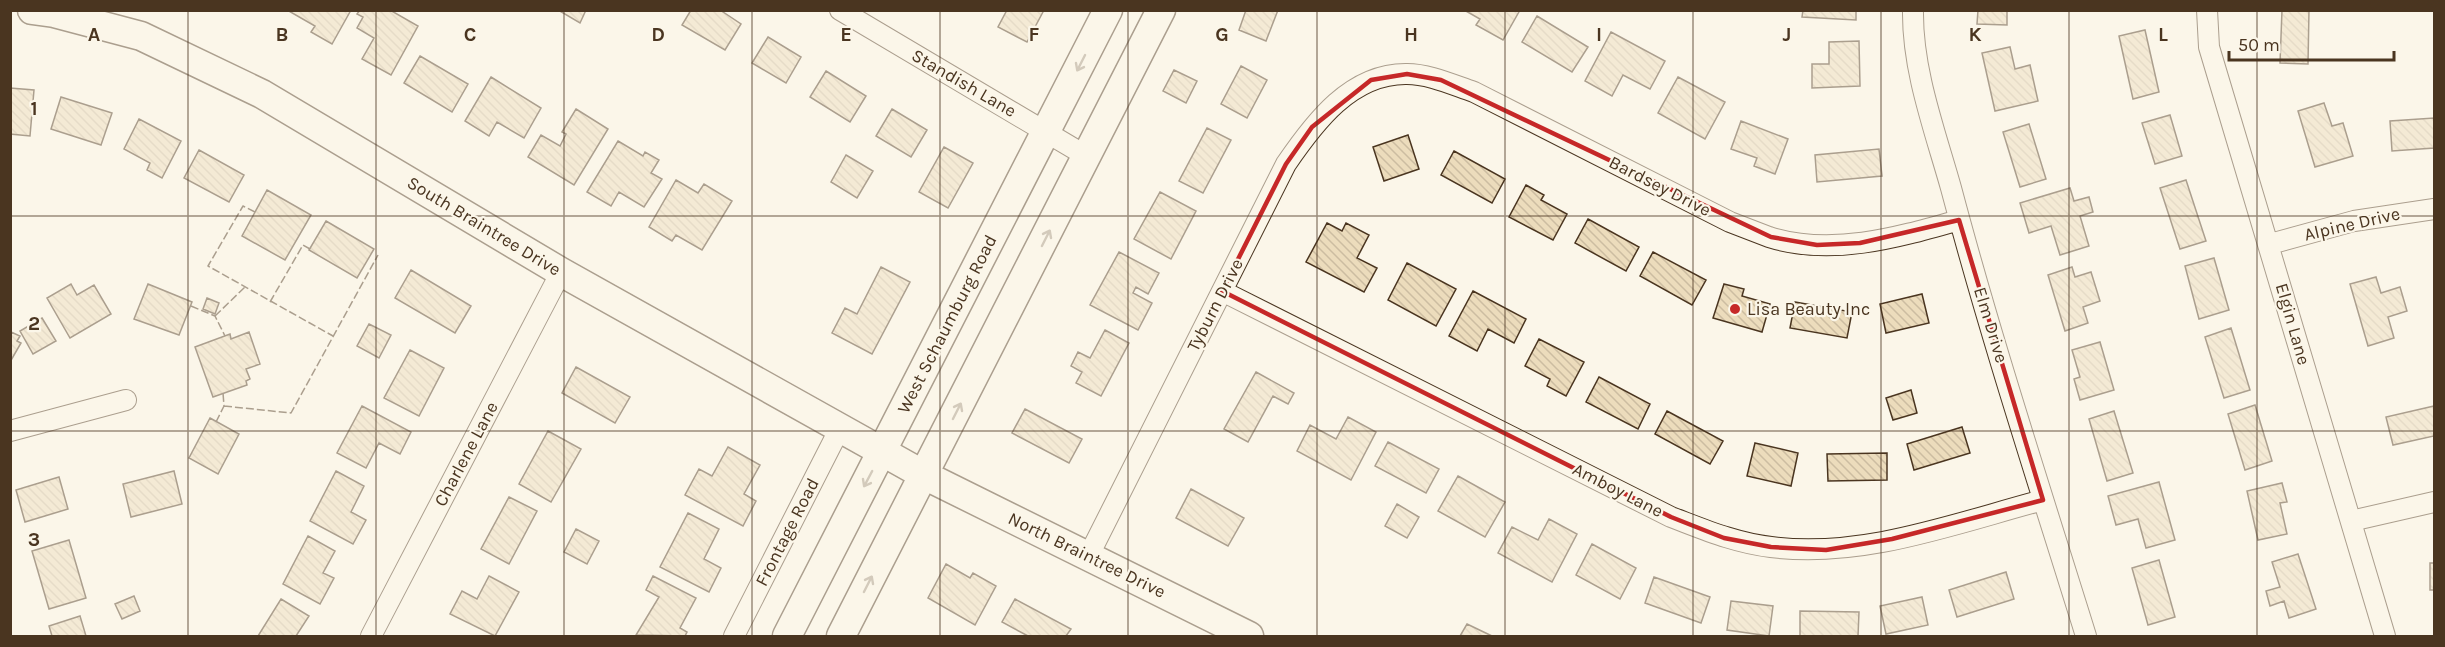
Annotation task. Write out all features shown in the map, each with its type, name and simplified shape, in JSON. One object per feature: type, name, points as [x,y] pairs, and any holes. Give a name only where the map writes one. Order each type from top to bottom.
[{"type":"main road","name":"South Braintree Drive","points":[[32,10],[54,13],[141,36],[262,94],[561,272],[924,475]]},
{"type":"main road","name":"West Schaumburg Road","points":[[787,636],[1108,10]]},
{"type":"main road","points":[[841,636],[1088,157],[1161,10]]},
{"type":"main road","name":"North Braintree Drive","points":[[924,475],[1249,636]]},
{"type":"street","name":"Standish Lane","points":[[840,10],[1088,157]]},
{"type":"street","name":"Elm Drive","points":[[1913,10],[1916,51],[1924,88],[1959,220],[2086,636]]},
{"type":"street","name":"Elgin Lane","points":[[2207,10],[2209,47],[2270,244],[2385,636]]},
{"type":"street","name":"Bardsey Drive","points":[[1371,80],[1407,74],[1441,80],[1474,92],[1730,222],[1771,237],[1817,245],[1860,243],[1898,238],[1959,220]]},
{"type":"street","name":"Tyburn Drive","points":[[1089,555],[1286,164],[1312,127],[1340,100],[1371,80]]},
{"type":"street","name":"Alpine Drive","points":[[2270,244],[2354,221],[2434,209]]},
{"type":"street","name":"Charlene Lane","points":[[371,636],[561,272]]},
{"type":"street","name":"Amboy Lane","points":[[1222,291],[1671,517],[1724,538],[1770,547],[1826,550],[1893,539],[2043,500]]},
{"type":"street","points":[[10,431],[126,399]]},
{"type":"street","name":"Frontage Road","points":[[734,636],[840,428]]},
{"type":"street","points":[[2351,521],[2434,501]]},
{"type":"highlighted area","points":[[1407,74],[1441,80],[1771,237],[1817,245],[1860,243],[1959,220],[2043,500],[1892,539],[1826,550],[1771,547],[1724,538],[1671,517],[1222,291],[1286,164],[1312,127],[1371,80]]},
{"type":"building","points":[[287,10],[351,10],[332,44],[311,32],[315,26]]},
{"type":"building","points":[[360,10],[390,10],[418,26],[391,75],[362,59],[374,38],[357,28],[363,17],[357,14]]},
{"type":"building","points":[[558,10],[586,10],[580,23]]},
{"type":"building","points":[[691,10],[720,10],[741,24],[725,50],[682,25]]},
{"type":"building","points":[[1007,10],[1044,10],[1027,42],[998,27]]},
{"type":"building","points":[[1246,10],[1278,10],[1266,41],[1239,30]]},
{"type":"building","points":[[1464,10],[1520,10],[1503,40],[1476,25],[1480,19]]},
{"type":"building","points":[[1803,10],[1856,10],[1856,20],[1802,17]]},
{"type":"building","points":[[1978,10],[2007,10],[2007,25],[1977,24]]},
{"type":"building","points":[[2282,10],[2309,10],[2308,64],[2280,63]]},
{"type":"building","points":[[1537,16],[1588,47],[1572,72],[1522,42]]},
{"type":"building","points":[[2145,30],[2159,92],[2133,99],[2119,36]]},
{"type":"building","points":[[1611,32],[1665,61],[1650,89],[1623,75],[1612,96],[1585,81]]},
{"type":"building","points":[[768,37],[801,57],[786,83],[752,63]]},
{"type":"building","points":[[1859,41],[1860,86],[1812,88],[1812,64],[1829,64],[1829,42]]},
{"type":"building","points":[[2010,47],[2015,69],[2030,65],[2038,101],[1995,111],[1982,53]]},
{"type":"building","points":[[420,56],[468,84],[452,112],[404,83]]},
{"type":"building","points":[[1241,66],[1267,80],[1247,118],[1221,104]]},
{"type":"building","points":[[1174,70],[1197,81],[1186,103],[1163,91]]},
{"type":"building","points":[[826,71],[866,96],[850,122],[810,97]]},
{"type":"building","points":[[491,77],[541,108],[524,138],[497,122],[489,136],[465,121]]},
{"type":"building","points":[[1678,77],[1725,102],[1705,139],[1658,113]]},
{"type":"building","points":[[10,88],[34,90],[30,136],[10,134]]},
{"type":"building","points":[[61,97],[112,113],[101,145],[51,129]]},
{"type":"building","points":[[2324,103],[2332,126],[2343,123],[2353,156],[2315,167],[2298,111]]},
{"type":"building","points":[[576,109],[608,129],[574,185],[528,157],[541,135],[560,146],[566,134],[562,132]]},
{"type":"building","points":[[892,109],[927,130],[911,157],[876,136]]},
{"type":"building","points":[[2170,115],[2182,156],[2155,164],[2142,123]]},
{"type":"building","points":[[2434,118],[2434,148],[2392,151],[2390,121]]},
{"type":"building","points":[[139,119],[181,141],[162,178],[147,170],[150,163],[124,149]]},
{"type":"building","points":[[1741,121],[1788,139],[1775,174],[1754,166],[1757,158],[1731,149]]},
{"type":"building","points":[[2029,124],[2046,179],[2020,187],[2003,132]]},
{"type":"building","points":[[1207,128],[1231,140],[1203,193],[1179,181]]},
{"type":"building","points":[[1408,135],[1419,169],[1384,181],[1373,147]]},
{"type":"building","points":[[618,141],[643,156],[645,152],[659,160],[651,173],[662,179],[644,207],[619,192],[611,206],[587,192]]},
{"type":"building","points":[[944,147],[973,163],[948,208],[919,192]]},
{"type":"building","points":[[1879,149],[1882,176],[1817,182],[1815,155]]},
{"type":"building","points":[[199,150],[244,175],[229,202],[184,178]]},
{"type":"building","points":[[1454,151],[1505,179],[1492,203],[1441,175]]},
{"type":"building","points":[[846,155],[873,171],[857,198],[831,182]]},
{"type":"building","points":[[676,180],[698,193],[704,184],[732,201],[702,250],[676,235],[672,241],[649,227]]},
{"type":"building","points":[[2186,180],[2206,241],[2180,249],[2160,188]]},
{"type":"building","points":[[1526,185],[1544,195],[1541,200],[1567,214],[1553,240],[1509,217]]},
{"type":"building","points":[[2070,188],[2074,201],[2089,197],[2093,212],[2080,216],[2089,246],[2060,255],[2051,226],[2029,233],[2020,203]]},
{"type":"building","points":[[267,190],[311,215],[285,260],[242,236]]},
{"type":"building","points":[[1160,192],[1196,211],[1171,259],[1134,239]]},
{"type":"building","points":[[1588,219],[1639,247],[1626,271],[1575,243]]},
{"type":"building","points":[[326,221],[374,249],[357,278],[309,250]]},
{"type":"building","points":[[1327,223],[1342,231],[1346,223],[1369,235],[1357,258],[1377,268],[1364,292],[1306,262]]},
{"type":"building","points":[[1119,252],[1159,273],[1148,294],[1136,287],[1133,293],[1152,303],[1138,330],[1090,305]]},
{"type":"building","points":[[1653,252],[1706,280],[1692,305],[1640,276]]},
{"type":"building","points":[[2214,258],[2229,310],[2199,319],[2185,266]]},
{"type":"building","points":[[1407,263],[1456,289],[1436,326],[1388,300]]},
{"type":"building","points":[[881,267],[910,282],[872,354],[832,333],[845,308],[857,314]]},
{"type":"building","points":[[2072,267],[2075,277],[2091,272],[2100,301],[2083,307],[2088,323],[2065,331],[2048,275]]},
{"type":"building","points":[[411,270],[471,306],[455,333],[395,298]]},
{"type":"building","points":[[2376,277],[2381,293],[2400,287],[2407,311],[2388,317],[2394,338],[2368,346],[2350,284]]},
{"type":"building","points":[[71,284],[77,295],[94,285],[111,314],[70,338],[47,298]]},
{"type":"building","points":[[148,284],[192,302],[179,335],[134,319]]},
{"type":"building","points":[[1724,284],[1744,289],[1742,296],[1770,304],[1762,332],[1713,318]]},
{"type":"building","points":[[1473,291],[1526,319],[1514,343],[1488,329],[1477,351],[1449,336]]},
{"type":"building","points":[[1922,294],[1929,323],[1886,333],[1880,304]]},
{"type":"building","points":[[207,298],[219,303],[215,314],[203,309]]},
{"type":"building","points":[[1795,302],[1852,312],[1847,338],[1790,328]]},
{"type":"building","points":[[42,318],[56,341],[33,354],[20,331]]},
{"type":"building","points":[[369,324],[391,335],[379,358],[357,346]]},
{"type":"building","points":[[2231,328],[2250,390],[2224,398],[2205,337]]},
{"type":"building","points":[[1105,330],[1129,343],[1101,396],[1076,383],[1082,372],[1071,366],[1078,352],[1090,358]]},
{"type":"building","points":[[11,332],[20,336],[17,341],[21,343],[10,362]]},
{"type":"building","points":[[249,332],[260,364],[246,369],[250,379],[246,381],[247,385],[213,397],[195,347],[230,334],[231,339]]},
{"type":"building","points":[[1539,339],[1584,362],[1566,396],[1547,386],[1550,379],[1525,366]]},
{"type":"building","points":[[2100,342],[2114,390],[2080,400],[2074,379],[2080,377],[2072,350]]},
{"type":"building","points":[[410,350],[444,368],[419,416],[384,398]]},
{"type":"building","points":[[576,367],[630,397],[615,423],[562,393]]},
{"type":"building","points":[[1256,372],[1294,393],[1288,404],[1273,396],[1248,442],[1224,429]]},
{"type":"building","points":[[1599,377],[1650,404],[1638,429],[1586,402]]},
{"type":"building","points":[[1911,390],[1917,413],[1893,420],[1886,398]]},
{"type":"building","points":[[2255,405],[2272,461],[2245,470],[2228,414]]},
{"type":"building","points":[[362,406],[411,432],[400,454],[379,443],[366,468],[337,453]]},
{"type":"building","points":[[2434,406],[2434,436],[2393,445],[2386,417]]},
{"type":"building","points":[[1025,409],[1082,439],[1069,463],[1012,433]]},
{"type":"building","points":[[1667,411],[1723,441],[1710,464],[1655,434]]},
{"type":"building","points":[[2114,411],[2133,473],[2107,481],[2089,419]]},
{"type":"building","points":[[1348,417],[1376,432],[1351,480],[1297,451],[1310,425],[1336,439]]},
{"type":"building","points":[[210,418],[239,434],[218,474],[189,458]]},
{"type":"building","points":[[1962,427],[1970,453],[1914,470],[1907,444]]},
{"type":"building","points":[[548,431],[581,449],[551,502],[519,484]]},
{"type":"building","points":[[1388,442],[1439,469],[1426,493],[1375,466]]},
{"type":"building","points":[[1755,443],[1798,453],[1791,486],[1747,476]]},
{"type":"building","points":[[728,447],[760,465],[744,494],[756,501],[743,526],[685,495],[699,469],[712,476]]},
{"type":"building","points":[[1887,453],[1887,480],[1828,481],[1827,454]]},
{"type":"building","points":[[174,471],[182,504],[131,517],[123,484]]},
{"type":"building","points":[[336,471],[364,486],[351,512],[366,520],[353,544],[310,521]]},
{"type":"building","points":[[1458,476],[1505,502],[1485,537],[1438,511]]},
{"type":"building","points":[[59,477],[68,509],[25,522],[16,490]]},
{"type":"building","points":[[2159,482],[2175,540],[2146,548],[2138,519],[2116,525],[2108,496]]},
{"type":"building","points":[[2282,483],[2287,502],[2280,503],[2287,534],[2258,540],[2247,491]]},
{"type":"building","points":[[1191,489],[1244,518],[1228,546],[1176,518]]},
{"type":"building","points":[[509,497],[537,511],[509,564],[481,549]]},
{"type":"building","points":[[1397,504],[1419,517],[1407,538],[1385,526]]},
{"type":"building","points":[[688,513],[719,529],[704,559],[721,568],[709,592],[660,567]]},
{"type":"building","points":[[1549,519],[1577,534],[1552,582],[1498,553],[1512,527],[1538,540]]},
{"type":"building","points":[[576,529],[599,541],[587,564],[564,552]]},
{"type":"building","points":[[308,536],[335,551],[323,573],[334,578],[320,604],[283,584]]},
{"type":"building","points":[[69,540],[86,598],[49,609],[32,551]]},
{"type":"building","points":[[1592,544],[1636,568],[1620,599],[1576,575]]},
{"type":"building","points":[[2298,554],[2316,609],[2289,618],[2284,601],[2270,606],[2266,591],[2280,587],[2272,562]]},
{"type":"building","points":[[2159,560],[2175,617],[2148,625],[2132,568]]},
{"type":"building","points":[[2430,563],[2434,563],[2434,590],[2430,590]]},
{"type":"building","points":[[946,564],[970,578],[973,573],[996,586],[975,625],[928,598]]},
{"type":"building","points":[[2006,572],[2014,599],[1957,617],[1949,590]]},
{"type":"building","points":[[489,576],[519,592],[495,636],[450,614],[462,591],[477,599]]},
{"type":"building","points":[[653,576],[696,598],[680,628],[687,632],[685,636],[636,635],[659,597],[646,590]]},
{"type":"building","points":[[1654,577],[1710,597],[1701,623],[1645,603]]},
{"type":"building","points":[[134,596],[140,611],[122,619],[115,604]]},
{"type":"building","points":[[1922,597],[1928,625],[1886,634],[1880,606]]},
{"type":"building","points":[[281,599],[309,616],[296,636],[258,636]]},
{"type":"building","points":[[1015,599],[1071,629],[1066,636],[1028,636],[1002,622]]},
{"type":"building","points":[[1731,601],[1773,606],[1769,636],[1727,630]]},
{"type":"building","points":[[1800,611],[1859,612],[1858,636],[1800,636]]},
{"type":"building","points":[[80,616],[86,636],[52,636],[49,626]]},
{"type":"building","points":[[1467,624],[1492,636],[1460,636]]},
{"type":"fence","points":[[255,212],[243,206],[208,266],[333,336]]},
{"type":"fence","points":[[270,302],[303,245],[310,249]]},
{"type":"fence","points":[[224,406],[291,413],[378,255]]},
{"type":"fence","points":[[215,316],[245,287]]},
{"type":"fence","points":[[191,306],[215,316],[225,336]]},
{"type":"fence","points":[[216,422],[224,406],[223,393]]},
{"type":"place","name":"Lisa Beauty Inc","points":[[1735,309]]}]
